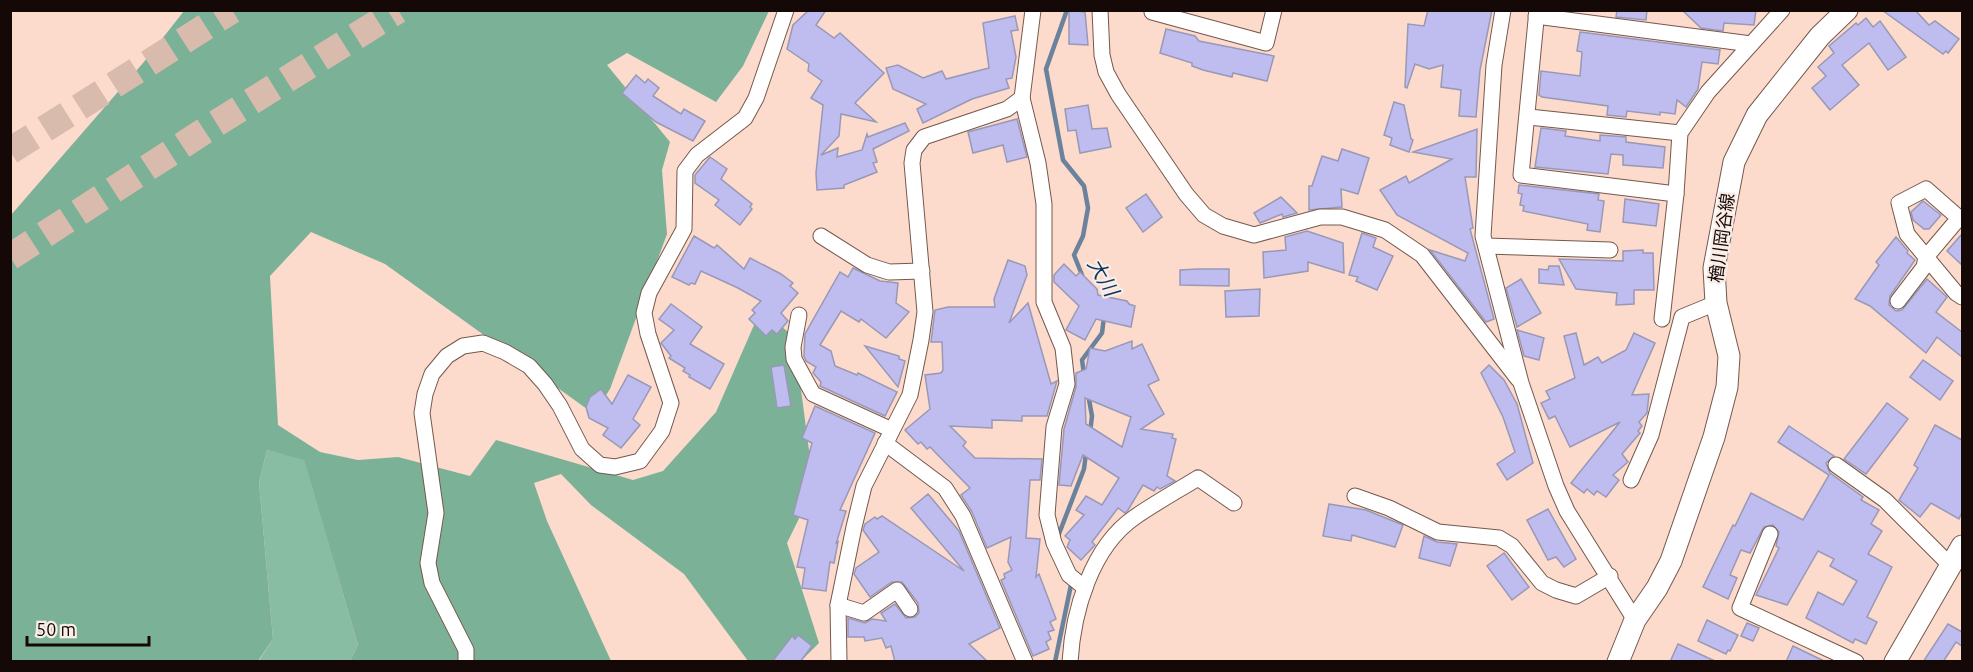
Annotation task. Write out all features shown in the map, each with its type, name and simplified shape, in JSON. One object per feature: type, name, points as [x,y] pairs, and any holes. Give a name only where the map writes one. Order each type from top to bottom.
[{"type":"main road","name":"楢川岡谷線","points":[[1618,662],[1635,620],[1657,588],[1671,561],[1713,437],[1727,387],[1729,356],[1716,303],[1714,268],[1734,162],[1757,115],[1820,36],[1847,10]]},
{"type":"main road","points":[[1895,662],[1962,546]]},
{"type":"street","points":[[466,662],[466,650],[432,582],[428,563],[436,513],[422,413],[425,394],[432,374],[447,356],[463,346],[483,343],[505,352],[529,366],[545,384],[560,406],[582,449],[600,465],[615,467],[640,461],[662,431],[670,403],[648,334],[644,313],[649,293],[660,269],[684,229],[685,171],[697,155],[746,117],[756,98],[786,10]]},
{"type":"street","points":[[1033,10],[1022,98],[1038,163],[1044,204],[1042,260],[1044,302],[1063,348],[1067,384],[1054,427],[1047,515],[1053,543],[1069,575],[1085,588]]},
{"type":"street","points":[[1100,10],[1102,55],[1106,72],[1186,194],[1204,215],[1222,226],[1254,235],[1320,217],[1342,218],[1385,230],[1422,255],[1521,383]]},
{"type":"street","points":[[1152,12],[1266,43],[1274,10]]},
{"type":"street","points":[[1503,10],[1494,65],[1483,236],[1521,383],[1567,511],[1610,576],[1635,620]]},
{"type":"street","points":[[1662,319],[1676,194],[1680,133],[1708,92],[1782,10]]},
{"type":"street","points":[[1676,194],[1521,175],[1529,117],[1536,13],[1751,44]]},
{"type":"street","points":[[839,662],[838,605],[864,486],[910,394],[917,366],[925,312],[912,163],[914,150],[924,137],[1006,109],[1022,98]]},
{"type":"street","points":[[1529,117],[1680,133]]},
{"type":"street","points":[[1898,302],[1924,267],[1926,257],[1961,216],[1926,189],[1899,203],[1907,234],[1926,257],[1956,293],[1962,297]]},
{"type":"street","points":[[821,236],[867,265],[889,272],[922,271]]},
{"type":"street","points":[[1486,246],[1611,250]]},
{"type":"street","points":[[1631,480],[1651,435],[1682,317],[1716,303]]},
{"type":"street","points":[[799,315],[793,347],[794,359],[813,394],[888,437],[945,488],[963,516],[1025,662]]},
{"type":"street","points":[[1836,465],[1885,500],[1951,566]]},
{"type":"street","points":[[1070,662],[1071,642],[1085,588],[1102,553],[1133,518],[1198,478],[1234,503]]},
{"type":"street","points":[[1355,496],[1389,508],[1438,532],[1499,538],[1512,546],[1542,583],[1556,590],[1576,596],[1610,576]]},
{"type":"street","points":[[1770,534],[1740,608],[1856,662]]},
{"type":"street","points":[[838,605],[864,613],[897,590],[910,609]]},
{"type":"green space","points":[[184,11],[769,11],[743,66],[716,102],[627,53],[607,65],[670,142],[662,170],[667,234],[610,389],[594,414],[385,264],[311,232],[270,276],[278,425],[320,452],[358,460],[398,457],[470,476],[496,440],[633,480],[663,471],[716,412],[761,309],[794,337],[814,488],[787,543],[819,643],[801,661],[748,661],[684,574],[591,505],[561,474],[534,483],[547,521],[611,661],[350,661],[358,645],[304,460],[267,450],[259,482],[273,639],[258,661],[11,662],[11,215],[143,63]]},
{"type":"green space","points":[[267,450],[304,459],[358,645],[350,661],[258,662],[273,639],[259,482]]},
{"type":"building","points":[[809,10],[826,10],[816,25],[834,38],[840,33],[884,73],[855,103],[876,122],[841,114],[839,136],[821,155],[838,148],[837,157],[862,150],[867,134],[868,137],[905,123],[909,131],[873,149],[877,162],[873,163],[877,172],[844,185],[844,188],[817,190],[816,173],[823,105],[811,98],[822,81],[808,71],[809,64],[787,49],[793,25]]},
{"type":"building","points":[[1069,10],[1085,12],[1088,45],[1069,44]]},
{"type":"building","points":[[1428,10],[1492,10],[1480,70],[1476,117],[1459,116],[1461,90],[1441,87],[1443,65],[1429,69],[1415,64],[1407,88],[1405,87],[1408,24],[1424,26]]},
{"type":"building","points":[[1617,10],[1647,10],[1646,20],[1616,17]]},
{"type":"building","points":[[1682,10],[1756,10],[1754,25],[1724,23],[1723,31],[1701,28]]},
{"type":"building","points":[[1882,10],[1915,10],[1929,25],[1935,21],[1959,39],[1948,53],[1946,51],[1943,54]]},
{"type":"building","points":[[1015,16],[1018,30],[1011,31],[1016,57],[1012,78],[1006,79],[1009,88],[972,99],[923,123],[917,109],[926,104],[893,89],[886,68],[898,65],[923,78],[942,71],[946,79],[989,68],[983,23]]},
{"type":"building","points":[[1866,18],[1873,27],[1880,21],[1906,57],[1888,70],[1869,43],[1842,65],[1859,85],[1830,110],[1812,88],[1826,76],[1818,67],[1834,53],[1829,46],[1856,23],[1858,25]]},
{"type":"building","points":[[1166,29],[1195,36],[1199,41],[1274,56],[1267,81],[1233,73],[1232,77],[1203,70],[1192,66],[1192,63],[1160,53]]},
{"type":"building","points":[[1580,32],[1720,50],[1718,64],[1702,62],[1698,89],[1686,107],[1677,100],[1675,114],[1660,112],[1660,115],[1627,111],[1626,117],[1607,115],[1608,106],[1542,97],[1539,95],[1541,71],[1580,76],[1582,52],[1577,51]]},
{"type":"building","points":[[636,75],[645,83],[648,79],[659,88],[653,96],[681,114],[684,109],[705,121],[693,141],[656,122],[622,93]]},
{"type":"building","points":[[1394,102],[1404,105],[1413,140],[1409,152],[1390,145],[1392,138],[1384,135]]},
{"type":"building","points":[[1088,105],[1092,129],[1107,128],[1111,147],[1080,153],[1076,130],[1068,131],[1065,109]]},
{"type":"building","points":[[1017,119],[1027,157],[1007,162],[1003,145],[973,153],[968,132]]},
{"type":"building","points":[[1541,128],[1566,131],[1565,136],[1600,141],[1600,135],[1626,137],[1626,142],[1665,147],[1663,168],[1623,165],[1623,155],[1611,154],[1608,174],[1535,167]]},
{"type":"building","points":[[1477,129],[1476,177],[1465,177],[1473,228],[1470,229],[1494,319],[1486,322],[1430,250],[1465,261],[1468,253],[1397,215],[1380,190],[1406,176],[1409,183],[1452,159],[1413,152]]},
{"type":"building","points":[[1342,149],[1369,158],[1358,194],[1341,189],[1342,207],[1309,210],[1309,186],[1312,186],[1322,156],[1338,161]]},
{"type":"building","points":[[710,157],[727,169],[721,179],[752,204],[750,207],[752,209],[740,225],[715,205],[719,200],[695,183],[695,175]]},
{"type":"building","points":[[1519,185],[1599,194],[1598,200],[1604,201],[1600,232],[1587,230],[1588,224],[1523,211],[1524,206],[1520,205],[1522,194],[1518,193]]},
{"type":"building","points":[[1146,194],[1162,217],[1143,232],[1126,208]]},
{"type":"building","points":[[1281,197],[1297,213],[1283,217],[1282,214],[1260,223],[1254,213]]},
{"type":"building","points":[[1625,199],[1659,204],[1656,226],[1623,222]]},
{"type":"building","points":[[1923,201],[1941,215],[1929,229],[1924,229],[1913,220],[1911,212]]},
{"type":"building","points":[[1307,231],[1343,243],[1344,273],[1308,262],[1308,271],[1264,278],[1263,252],[1286,250],[1285,237]]},
{"type":"building","points":[[1362,233],[1376,238],[1373,247],[1393,256],[1377,290],[1356,281],[1358,277],[1349,275]]},
{"type":"building","points":[[1962,234],[1962,265],[1947,251]]},
{"type":"building","points":[[694,236],[714,248],[717,245],[744,269],[750,258],[793,283],[790,286],[798,293],[781,313],[788,321],[777,334],[772,330],[766,336],[749,319],[755,313],[752,310],[761,301],[738,288],[701,271],[695,284],[689,285],[672,277]]},
{"type":"building","points":[[1896,237],[1915,260],[1890,296],[1889,305],[1896,311],[1902,310],[1927,279],[1947,297],[1936,312],[1962,332],[1962,357],[1937,337],[1926,353],[1870,306],[1855,299],[1879,265],[1876,262]]},
{"type":"building","points":[[1643,250],[1643,253],[1653,253],[1654,290],[1634,290],[1634,304],[1616,305],[1617,293],[1576,289],[1559,259],[1623,261],[1623,251]]},
{"type":"building","points":[[1008,260],[1025,266],[1027,275],[1009,323],[1028,303],[1051,384],[1057,381],[1047,416],[1022,416],[1022,421],[992,420],[992,428],[950,426],[966,442],[963,446],[975,458],[1042,459],[1040,480],[1030,480],[1026,538],[1040,539],[1036,577],[1039,574],[1056,619],[1050,622],[1054,630],[1048,632],[1051,639],[1046,642],[1049,649],[1033,656],[1001,580],[1005,578],[1004,574],[1012,570],[1008,562],[1011,537],[987,548],[972,512],[961,495],[970,488],[930,447],[927,449],[921,442],[918,444],[905,430],[930,409],[925,375],[941,373],[943,370],[942,342],[931,342],[935,310],[948,307],[995,307],[994,299]]},
{"type":"building","points":[[1064,264],[1076,276],[1080,272],[1097,289],[1098,295],[1127,301],[1135,306],[1131,327],[1096,319],[1085,340],[1066,330],[1079,306],[1054,282],[1054,275]]},
{"type":"building","points":[[1549,266],[1559,266],[1564,285],[1539,283],[1539,269],[1548,270]]},
{"type":"building","points":[[853,268],[880,281],[898,283],[896,303],[909,312],[886,338],[861,319],[859,322],[841,311],[820,345],[831,351],[835,366],[857,375],[858,373],[897,392],[885,416],[820,386],[821,382],[813,373],[816,367],[806,361],[804,356],[805,334],[840,272],[848,277]]},
{"type":"building","points":[[1229,269],[1229,286],[1180,285],[1180,270]]},
{"type":"building","points":[[1521,279],[1541,313],[1517,327],[1506,288]]},
{"type":"building","points":[[1260,289],[1259,316],[1226,317],[1225,291]]},
{"type":"building","points":[[671,304],[702,327],[690,344],[724,364],[710,389],[689,377],[690,375],[683,371],[685,368],[669,358],[671,356],[661,343],[674,330],[659,319]]},
{"type":"building","points":[[1517,330],[1544,338],[1539,360],[1524,356]]},
{"type":"building","points":[[1576,333],[1584,365],[1598,357],[1602,363],[1626,350],[1634,333],[1655,343],[1632,395],[1649,394],[1647,413],[1639,422],[1642,426],[1638,431],[1640,433],[1622,454],[1628,462],[1613,475],[1619,480],[1606,497],[1597,491],[1594,495],[1587,489],[1584,493],[1571,483],[1620,422],[1570,447],[1555,416],[1549,419],[1541,403],[1550,399],[1546,391],[1575,378],[1564,336]]},
{"type":"building","points":[[1132,341],[1132,349],[1142,344],[1159,380],[1148,385],[1164,414],[1141,429],[1173,434],[1172,438],[1176,439],[1167,476],[1175,481],[1160,489],[1157,487],[1154,491],[1143,485],[1125,513],[1118,508],[1092,542],[1095,545],[1081,560],[1067,547],[1070,540],[1065,536],[1084,515],[1076,510],[1086,496],[1102,505],[1119,478],[1083,455],[1071,486],[1059,485],[1064,429],[1076,387],[1076,373],[1086,369],[1090,348],[1105,351]],"holes":[[[1085,398],[1131,417],[1122,447],[1086,424]]]},
{"type":"building","points":[[865,346],[899,356],[899,359],[905,361],[898,387]]},
{"type":"building","points":[[1923,360],[1953,381],[1940,400],[1910,377]]},
{"type":"building","points":[[784,365],[791,406],[777,408],[771,367]]},
{"type":"building","points":[[1489,365],[1504,380],[1517,404],[1533,463],[1507,480],[1497,464],[1515,452],[1503,417],[1481,373]]},
{"type":"building","points":[[628,375],[651,387],[633,419],[640,425],[621,448],[603,435],[608,428],[589,418],[586,407],[590,397],[601,389],[612,404]]},
{"type":"building","points":[[1887,403],[1908,419],[1866,474],[1844,459]]},
{"type":"building","points":[[815,406],[875,433],[840,510],[846,511],[836,544],[838,542],[834,563],[830,562],[826,591],[802,588],[805,568],[797,567],[808,520],[793,515],[812,443],[802,438]]},
{"type":"building","points":[[1935,425],[1962,440],[1962,512],[1959,519],[1931,503],[1920,517],[1899,500],[1918,468],[1914,465]]},
{"type":"building","points":[[1789,426],[1834,456],[1826,463],[1830,473],[1863,497],[1861,500],[1879,510],[1871,524],[1882,531],[1868,554],[1892,567],[1867,617],[1877,622],[1866,644],[1855,639],[1853,643],[1806,618],[1818,592],[1843,605],[1857,581],[1830,566],[1834,559],[1818,551],[1787,605],[1756,595],[1779,548],[1776,546],[1779,532],[1773,525],[1764,527],[1750,553],[1741,550],[1730,575],[1737,578],[1728,599],[1703,587],[1751,493],[1803,520],[1829,475],[1778,442]]},
{"type":"building","points":[[928,494],[959,531],[1000,628],[969,644],[988,662],[895,662],[891,646],[886,648],[882,638],[865,641],[864,637],[848,637],[848,618],[865,623],[872,619],[886,621],[881,613],[895,604],[906,618],[915,617],[919,613],[918,603],[902,582],[892,582],[870,597],[854,574],[856,568],[879,552],[863,530],[865,524],[875,517],[877,519],[882,516],[964,571],[911,508]]},
{"type":"building","points":[[1329,504],[1366,510],[1403,525],[1395,547],[1352,535],[1351,541],[1323,536]]},
{"type":"building","points":[[1548,509],[1576,559],[1564,567],[1556,557],[1548,560],[1527,520]]},
{"type":"building","points":[[1424,536],[1437,542],[1457,544],[1450,566],[1419,558]]},
{"type":"building","points":[[1504,553],[1529,587],[1512,600],[1487,566]]},
{"type":"building","points":[[1707,620],[1738,635],[1726,654],[1698,641]]},
{"type":"building","points":[[1747,623],[1759,628],[1753,641],[1741,636]]},
{"type":"building","points":[[1948,624],[1962,632],[1962,646],[1956,642],[1943,662],[1923,662]]},
{"type":"building","points":[[798,635],[812,646],[800,662],[772,662],[792,636],[795,639]]},
{"type":"building","points":[[1678,644],[1717,662],[1670,662]]},
{"type":"building","points":[[1793,646],[1826,662],[1786,662]]},
{"type":"waterway","name":"大川","points":[[1067,10],[1046,69],[1063,160],[1084,186],[1088,208],[1083,236],[1074,255],[1082,275]]},
{"type":"waterway","name":"大川","points":[[1084,374],[1082,360],[1102,333],[1104,317]]},
{"type":"waterway","name":"大川","points":[[1088,394],[1092,416],[1090,433]]},
{"type":"waterway","name":"大川","points":[[1057,539],[1084,469],[1086,453]]},
{"type":"waterway","name":"大川","points":[[1055,662],[1072,580]]},
{"type":"tunnel","points":[[10,151],[232,10]]},
{"type":"tunnel","points":[[10,257],[212,126],[398,10]]}]
